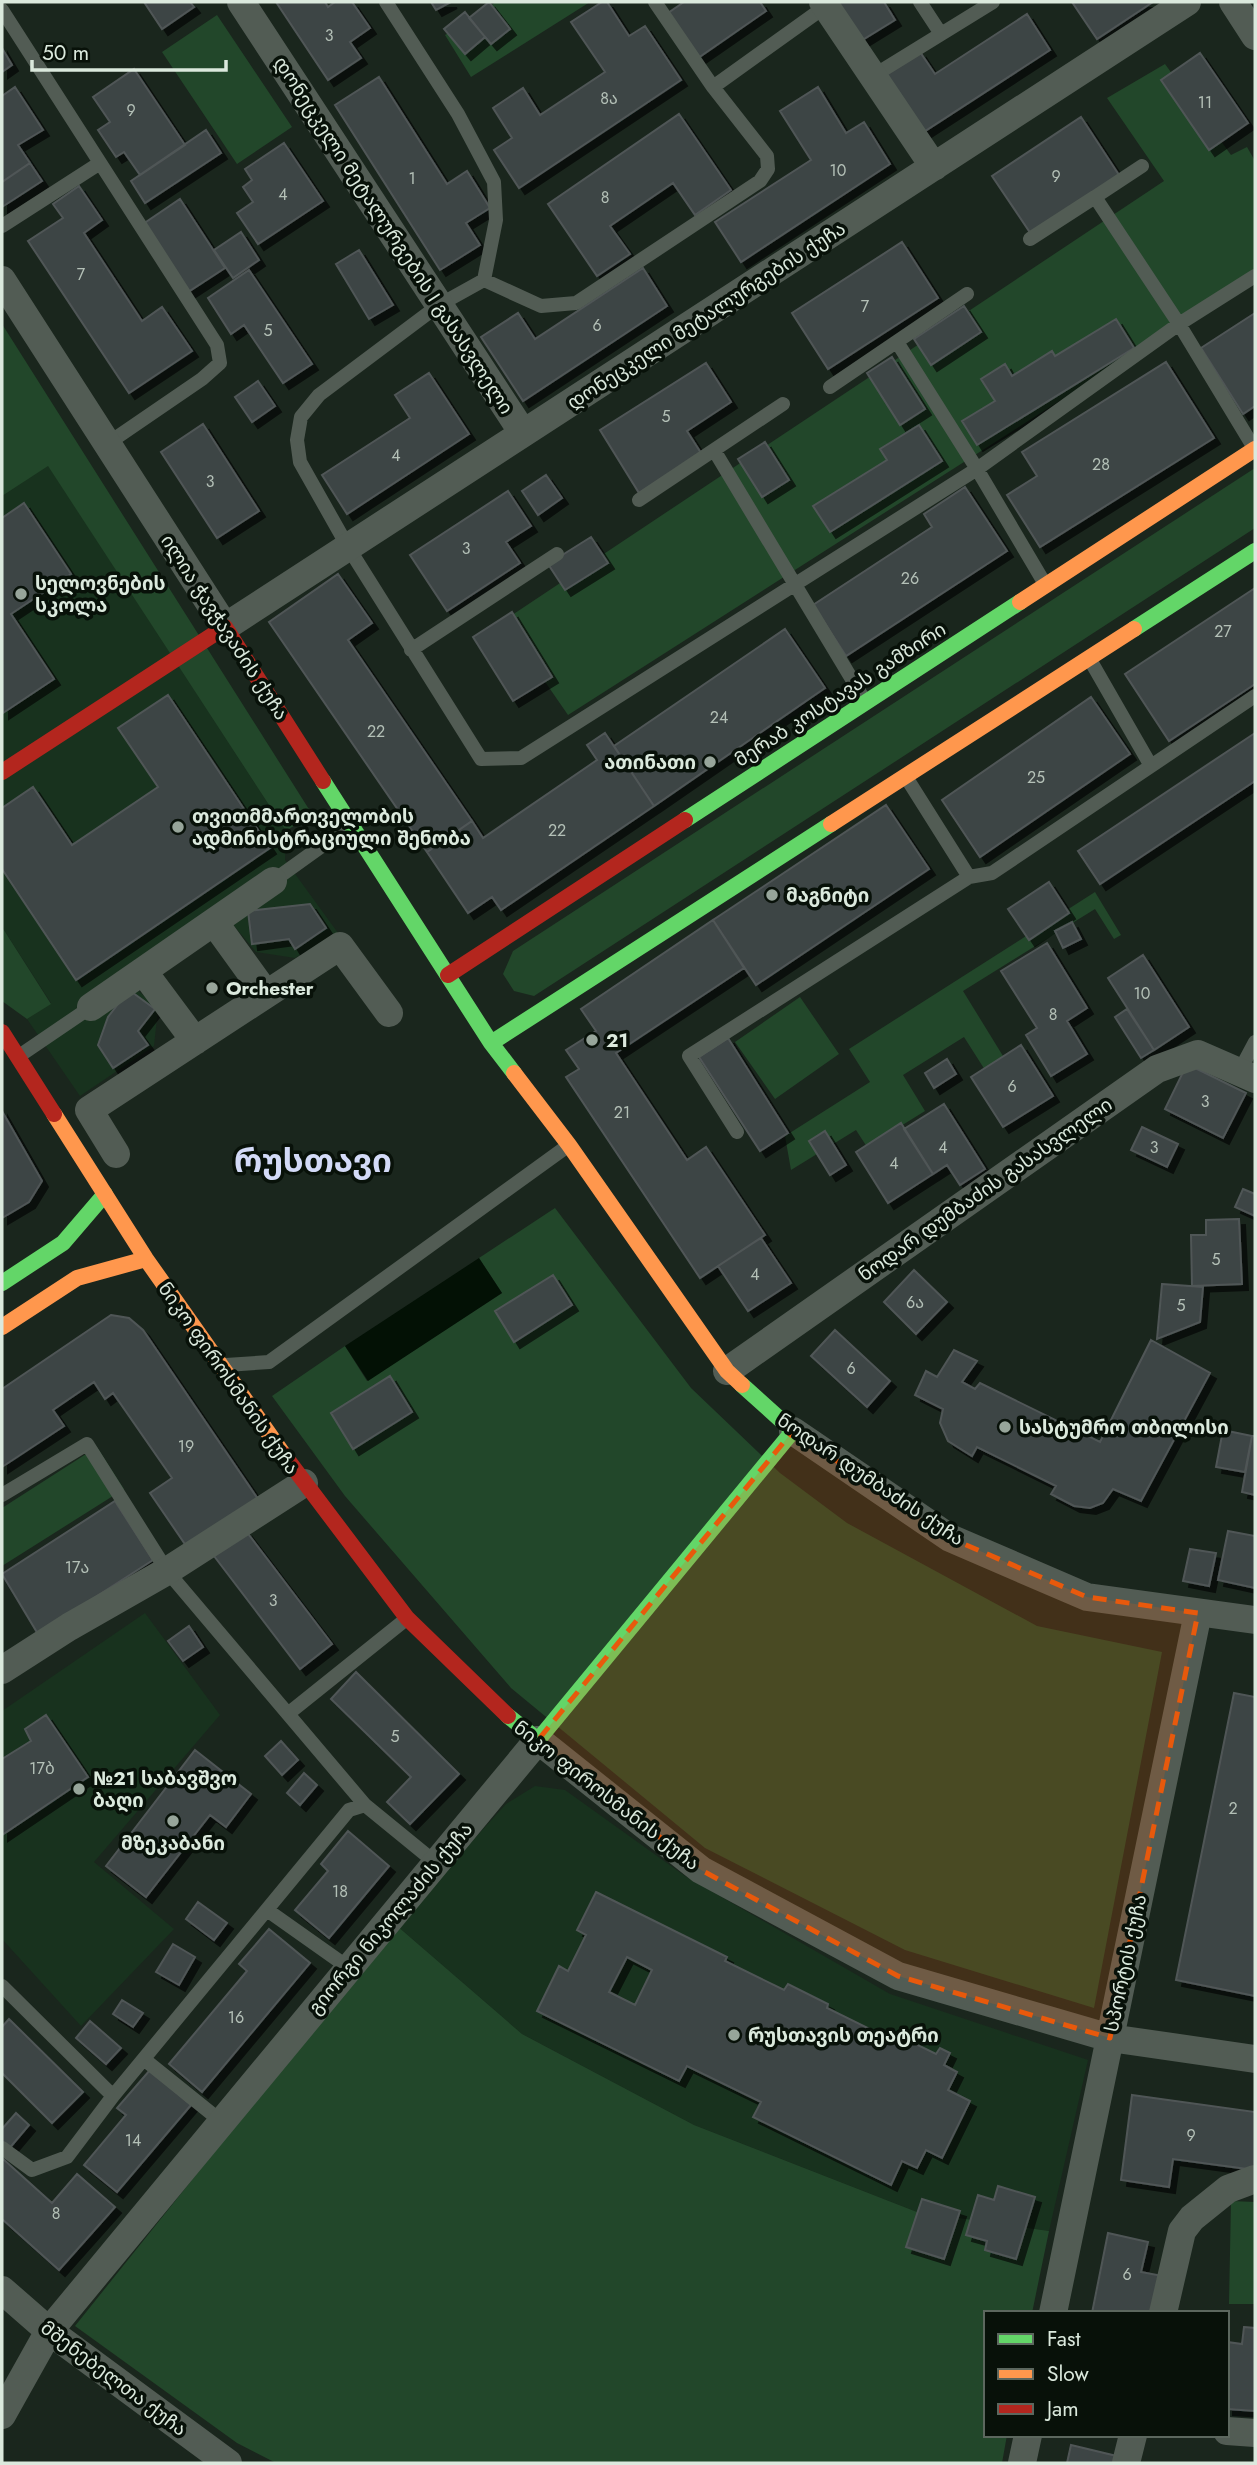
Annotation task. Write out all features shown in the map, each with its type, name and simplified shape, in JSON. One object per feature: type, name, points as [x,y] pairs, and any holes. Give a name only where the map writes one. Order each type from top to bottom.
[{"type":"street","name":"დონეცკელი მეტალურგების I გასასვლელი","points":[[241,2],[523,433]]},
{"type":"street","name":"დონეცკელი მეტალურგების ქუჩა","points":[[225,627],[1187,2]]},
{"type":"street","points":[[1233,2],[1255,36]]},
{"type":"street","points":[[825,4],[933,167]]},
{"type":"street","name":"ილია ჭავჭავაძის ქუჩა","points":[[2,279],[491,1043]]},
{"type":"street","name":"მერაბ კოსტავას გამზირი","points":[[447,975],[1255,449]]},
{"type":"street","points":[[491,1043],[1255,551]]},
{"type":"street","points":[[2,772],[225,627]]},
{"type":"street","points":[[90,1007],[273,881]]},
{"type":"street","points":[[214,922],[266,995]]},
{"type":"street","points":[[116,1154],[89,1110],[340,946],[389,1013]]},
{"type":"street","points":[[143,971],[195,1041]]},
{"type":"street","name":"ნიკო ფიროსმანის ქუჩა","points":[[2,1032],[146,1259],[304,1483],[407,1618],[497,1708],[701,1870],[898,1976],[1110,2038],[1255,2059]]},
{"type":"street","name":"ნოდარ დუმბაძის ქუჩა","points":[[491,1043],[569,1145],[727,1371],[793,1431],[950,1538],[1087,1597],[1255,1620]]},
{"type":"street","name":"ნოდარ დუმბაძის გასასვლელი","points":[[727,1371],[1157,1069],[1198,1054],[1247,1075]]},
{"type":"street","points":[[2,1283],[63,1243],[105,1194]]},
{"type":"street","points":[[2,1327],[77,1278],[146,1259]]},
{"type":"street","name":"გიორგი ნიკოლაძის ქუჩა","points":[[2,2415],[49,2332],[793,1431]]},
{"type":"street","points":[[2,1670],[304,1483]]},
{"type":"street","name":"სპორტის ქუჩა","points":[[1053,2311],[1198,1613]]},
{"type":"street","points":[[1163,2311],[1182,2231],[1192,2218],[1228,2189],[1255,2179]]},
{"type":"street","name":"მშენებელთა ქუჩა","points":[[2,2290],[49,2332],[228,2463]]},
{"type":"street","points":[[1229,2431],[1255,2433]]},
{"type":"street","points":[[1023,2463],[1028,2437]]},
{"type":"street","points":[[1126,2463],[1132,2437]]},
{"type":"lane","points":[[386,2],[458,114],[494,182],[496,220],[484,280],[439,305],[319,395],[301,417],[297,440],[300,462],[348,547],[481,759],[521,758],[977,469],[1179,324],[1255,276]]},
{"type":"lane","points":[[484,280],[541,306],[576,303],[760,181],[768,169],[766,156],[713,87],[655,2]]},
{"type":"lane","points":[[920,2],[941,34]]},
{"type":"lane","points":[[873,76],[993,2]]},
{"type":"lane","points":[[713,87],[825,4]]},
{"type":"lane","points":[[2,10],[217,345],[220,363],[202,379],[107,444]]},
{"type":"lane","points":[[2,226],[100,163]]},
{"type":"lane","points":[[1030,239],[1142,166]]},
{"type":"lane","points":[[1095,197],[1179,324],[1255,449]]},
{"type":"lane","points":[[830,387],[967,294]]},
{"type":"lane","points":[[897,342],[1046,585]]},
{"type":"lane","points":[[639,500],[783,404]]},
{"type":"lane","points":[[713,450],[866,702]]},
{"type":"lane","points":[[411,650],[557,554]]},
{"type":"lane","points":[[1089,658],[1151,766]]},
{"type":"lane","points":[[737,1132],[689,1056],[969,877],[992,873],[1255,696]]},
{"type":"lane","points":[[905,776],[969,877]]},
{"type":"lane","points":[[273,881],[352,825]]},
{"type":"lane","points":[[17,1057],[90,1007]]},
{"type":"lane","points":[[1247,1075],[1255,1042]]},
{"type":"lane","points":[[221,1366],[270,1362],[569,1145]]},
{"type":"lane","points":[[2,1495],[87,1444],[167,1570],[365,1805],[436,1863]]},
{"type":"lane","points":[[289,1713],[407,1618]]},
{"type":"lane","points":[[2,2148],[32,2170],[67,2157],[113,2096],[349,1811],[365,1805]]},
{"type":"lane","points":[[267,1910],[349,1968]]},
{"type":"lane","points":[[2,1986],[113,2096]]},
{"type":"lane","points":[[145,2060],[222,2122]]},
{"type":"highlighted area","points":[[793,1431],[950,1538],[1087,1597],[1198,1613],[1110,2038],[898,1976],[701,1870],[538,1740]]},
{"type":"shaded area","points":[[496,2],[590,2],[471,77],[445,35]]},
{"type":"shaded area","points":[[217,15],[292,127],[237,164],[162,52]]},
{"type":"shaded area","points":[[1165,64],[1231,155],[1247,147],[1255,161],[1255,276],[568,715],[503,621],[1164,181],[1107,98]]},
{"type":"shaded area","points":[[2,324],[312,814],[286,831],[48,466],[2,496]]},
{"type":"shaded area","points":[[48,465],[286,831],[285,860],[338,933],[295,958],[256,952],[225,915],[128,981],[158,1009],[154,1046],[80,1096],[27,1019],[51,1003],[2,927],[2,496]]},
{"type":"shaded area","points":[[1255,468],[1255,528],[534,996],[514,991],[503,974],[513,951]]},
{"type":"shaded area","points":[[1095,892],[1121,935],[1114,939],[1095,909],[963,991],[1011,1069],[992,1081],[964,1037],[903,1075],[925,1111],[867,1147],[856,1130],[791,1170],[785,1136],[870,1082],[849,1049]]},
{"type":"shaded area","points":[[2,927],[51,1004],[27,1019],[2,1001]]},
{"type":"shaded area","points":[[800,997],[839,1054],[775,1099],[735,1042]]},
{"type":"shaded area","points":[[555,1208],[691,1388],[780,1473],[847,1523],[1037,1626],[1162,1652],[1094,2008],[905,1950],[705,1848],[511,1688],[345,1496],[272,1396],[345,1346],[367,1381],[502,1293],[479,1258]]},
{"type":"shaded area","points":[[479,1258],[502,1293],[368,1381],[345,1346]]},
{"type":"shaded area","points":[[97,1447],[124,1489],[2,1566],[2,1508]]},
{"type":"shaded area","name":"№21 საბავშვო ბაღი","points":[[145,1613],[220,1715],[94,1862],[174,1929],[81,2026],[2,1939],[2,1711]]},
{"type":"shaded area","points":[[535,1786],[565,1790],[685,1876],[890,1994],[1088,2060],[1049,2231],[917,2212],[694,2125],[522,2034],[396,1925],[506,1804]]},
{"type":"shaded area","points":[[396,1925],[522,2034],[694,2125],[917,2212],[1049,2231],[1032,2311],[984,2311],[984,2437],[1007,2437],[1002,2463],[276,2463],[237,2443],[75,2326]]},
{"type":"shaded area","points":[[1231,2201],[1255,2202],[1255,2304],[1229,2304]]},
{"type":"building","points":[[144,2],[190,2],[194,7],[162,29]]},
{"type":"building","points":[[276,2],[325,2],[328,7],[335,2],[352,2],[370,28],[350,42],[361,58],[328,80]]},
{"type":"building","points":[[431,2],[451,2],[436,10]]},
{"type":"building","points":[[489,2],[510,29],[491,44],[469,18]]},
{"type":"building","points":[[602,2],[607,2],[629,36],[645,26],[681,80],[519,188],[494,150],[512,138],[493,108],[523,88],[540,115],[605,72],[571,22]]},
{"type":"building","points":[[684,2],[760,2],[766,11],[698,58],[668,13]]},
{"type":"building","points":[[835,2],[884,2],[895,20],[859,42]]},
{"type":"building","points":[[1072,2],[1153,2],[1097,39]]},
{"type":"building","points":[[465,12],[485,37],[465,54],[444,29]]},
{"type":"building","points":[[1027,14],[1050,50],[919,135],[882,77],[920,52],[935,74]]},
{"type":"building","points":[[2,48],[12,65],[2,72]]},
{"type":"building","points":[[1200,53],[1248,123],[1209,150],[1161,80]]},
{"type":"building","points":[[134,69],[185,145],[140,175],[124,152],[116,157],[98,130],[110,122],[93,97]]},
{"type":"building","points":[[379,77],[447,184],[467,171],[490,208],[466,223],[480,245],[440,270],[335,105]]},
{"type":"building","points":[[15,87],[43,130],[18,145],[30,163],[2,182],[2,96]]},
{"type":"building","points":[[818,87],[846,133],[864,122],[890,164],[741,262],[715,222],[811,160],[780,111]]},
{"type":"building","points":[[679,114],[731,190],[695,215],[673,183],[610,226],[630,254],[597,276],[548,204]]},
{"type":"building","points":[[1081,117],[1119,175],[1031,234],[992,176]]},
{"type":"building","points":[[206,130],[221,153],[145,203],[131,181]]},
{"type":"building","points":[[284,143],[323,201],[258,244],[237,213],[253,202],[243,187],[252,180],[245,169]]},
{"type":"building","points":[[30,163],[42,181],[2,207],[2,182]]},
{"type":"building","points":[[79,186],[102,220],[84,233],[142,321],[162,307],[192,351],[129,393],[28,241],[63,218],[53,204]]},
{"type":"building","points":[[180,199],[225,268],[188,292],[143,224]]},
{"type":"building","points":[[241,232],[259,260],[233,278],[214,250]]},
{"type":"building","points":[[902,242],[938,298],[828,369],[792,313]]},
{"type":"building","points":[[359,250],[393,305],[369,319],[336,264]]},
{"type":"building","points":[[643,268],[667,306],[523,401],[481,337],[518,313],[535,339]]},
{"type":"building","points":[[249,270],[312,364],[283,383],[244,325],[231,334],[208,298]]},
{"type":"building","points":[[964,306],[981,332],[931,365],[914,339]]},
{"type":"building","points":[[1255,313],[1255,406],[1243,414],[1201,348]]},
{"type":"building","points":[[1116,319],[1134,348],[977,445],[962,421],[995,401],[981,379],[1005,364],[1012,376],[1052,351],[1055,356]]},
{"type":"building","points":[[892,357],[925,409],[900,425],[867,373]]},
{"type":"building","points":[[1166,362],[1214,438],[1040,547],[1007,495],[1037,476],[1022,452]]},
{"type":"building","points":[[706,363],[731,402],[687,431],[701,453],[639,493],[600,430]]},
{"type":"building","points":[[429,373],[469,434],[347,514],[322,475],[410,418],[395,395]]},
{"type":"building","points":[[258,381],[275,406],[252,422],[235,397]]},
{"type":"building","points":[[203,424],[259,511],[217,538],[161,452]]},
{"type":"building","points":[[919,425],[942,461],[830,532],[813,506],[887,460],[880,449]]},
{"type":"building","points":[[765,442],[789,480],[762,497],[738,459]]},
{"type":"building","points":[[546,475],[562,498],[538,515],[522,491]]},
{"type":"building","points":[[965,487],[1007,551],[846,656],[813,605],[932,527],[924,514]]},
{"type":"building","points":[[508,491],[531,526],[506,542],[520,563],[447,611],[410,555]]},
{"type":"building","name":"სელოვნების სკოლა","points":[[24,503],[71,574],[11,614],[54,679],[3,713],[2,518]]},
{"type":"building","points":[[591,537],[608,563],[565,590],[548,564]]},
{"type":"building","points":[[338,574],[372,623],[348,640],[472,821],[427,852],[269,622]]},
{"type":"building","points":[[1255,588],[1255,684],[1169,741],[1125,674]]},
{"type":"building","points":[[512,612],[552,677],[513,701],[473,637]]},
{"type":"building","points":[[785,629],[825,688],[654,806],[614,746]]},
{"type":"building","name":"თვითმმართველობის ადმინისტრაციული შენობა","points":[[168,695],[270,848],[76,980],[2,869],[2,808],[33,787],[72,845],[158,787],[118,728]]},
{"type":"building","points":[[1091,697],[1130,754],[980,857],[942,800]]},
{"type":"building","points":[[605,733],[654,806],[501,910],[492,897],[468,913],[427,852],[472,821],[483,838],[597,760],[587,745]]},
{"type":"building","points":[[1255,733],[1255,781],[1100,884],[1078,851]]},
{"type":"building","points":[[886,805],[929,869],[756,985],[713,920]]},
{"type":"building","points":[[1049,882],[1069,913],[1029,940],[1008,909]]},
{"type":"building","points":[[310,904],[326,928],[295,949],[289,939],[252,944],[248,911]]},
{"type":"building","points":[[713,920],[744,968],[616,1053],[687,1160],[706,1147],[765,1235],[700,1278],[566,1077],[579,1069],[566,1050],[596,1031],[581,1009]]},
{"type":"building","points":[[1072,922],[1081,939],[1063,948],[1055,931]]},
{"type":"building","points":[[1047,943],[1087,1008],[1067,1021],[1087,1054],[1051,1076],[1026,1035],[1037,1028],[1001,971]]},
{"type":"building","points":[[1143,955],[1189,1027],[1154,1050],[1108,978]]},
{"type":"building","points":[[129,990],[155,1009],[138,1031],[148,1045],[113,1068],[98,1045],[108,1017]]},
{"type":"building","points":[[1127,1009],[1154,1050],[1141,1058],[1115,1017]]},
{"type":"building","points":[[728,1038],[788,1133],[760,1151],[699,1057]]},
{"type":"building","points":[[1021,1045],[1053,1096],[1003,1127],[971,1077]]},
{"type":"building","points":[[947,1059],[956,1074],[934,1088],[925,1073]]},
{"type":"building","points":[[1187,1064],[1246,1093],[1223,1138],[1165,1109]]},
{"type":"building","points":[[944,1104],[985,1169],[960,1185],[947,1165],[933,1174],[904,1129]]},
{"type":"building","points":[[2,1111],[42,1181],[29,1202],[2,1218]]},
{"type":"building","points":[[901,1123],[933,1174],[888,1203],[856,1152]]},
{"type":"building","points":[[1142,1127],[1178,1144],[1167,1167],[1131,1150]]},
{"type":"building","points":[[825,1131],[846,1165],[830,1175],[809,1141]]},
{"type":"building","points":[[1243,1189],[1255,1194],[1255,1216],[1235,1207]]},
{"type":"building","points":[[1239,1219],[1242,1284],[1192,1286],[1191,1235],[1206,1235],[1206,1220]]},
{"type":"building","points":[[761,1238],[791,1283],[748,1311],[718,1266]]},
{"type":"building","points":[[914,1270],[947,1302],[916,1334],[884,1302]]},
{"type":"building","points":[[553,1275],[572,1305],[514,1342],[495,1311]]},
{"type":"building","points":[[1162,1284],[1203,1287],[1200,1322],[1157,1339]]},
{"type":"building","points":[[111,1315],[129,1318],[143,1330],[260,1502],[189,1550],[150,1493],[172,1478],[113,1393],[105,1399],[94,1382],[53,1410],[64,1426],[2,1467],[2,1389]]},
{"type":"building","points":[[835,1330],[890,1381],[867,1407],[811,1356]]},
{"type":"building","name":"სასტუმრო თბილისი","points":[[1151,1340],[1210,1373],[1141,1501],[1113,1489],[1103,1503],[1090,1508],[1074,1506],[1051,1494],[1056,1486],[977,1447],[972,1456],[948,1441],[940,1423],[943,1409],[915,1395],[926,1371],[937,1377],[954,1350],[977,1361],[962,1382],[975,1389],[980,1383],[1100,1442]]},
{"type":"building","points":[[390,1376],[412,1412],[353,1449],[331,1413]]},
{"type":"building","points":[[1223,1430],[1252,1436],[1245,1472],[1216,1467]]},
{"type":"building","points":[[1252,1436],[1255,1436],[1255,1495],[1242,1492]]},
{"type":"building","points":[[115,1501],[153,1560],[38,1634],[2,1574]]},
{"type":"building","points":[[246,1531],[332,1644],[300,1669],[214,1556]]},
{"type":"building","points":[[1228,1531],[1255,1536],[1255,1588],[1218,1580]]},
{"type":"building","points":[[1190,1549],[1216,1553],[1209,1586],[1183,1581]]},
{"type":"building","points":[[189,1626],[203,1647],[183,1661],[168,1641]]},
{"type":"building","points":[[356,1672],[459,1774],[410,1824],[387,1802],[411,1777],[331,1699]]},
{"type":"building","points":[[1234,1693],[1255,1697],[1255,1996],[1176,1980]]},
{"type":"building","points":[[46,1715],[88,1777],[2,1835],[2,1759],[31,1741],[25,1729]]},
{"type":"building","points":[[281,1741],[298,1760],[282,1775],[265,1756]]},
{"type":"building","name":"მზეკაბანი","points":[[195,1750],[251,1794],[226,1827],[210,1815],[146,1897],[106,1866]]},
{"type":"building","points":[[304,1773],[317,1785],[300,1805],[287,1793]]},
{"type":"building","points":[[348,1831],[389,1866],[329,1938],[295,1910],[328,1871],[321,1864]]},
{"type":"building","name":"რუსთავის თეატრი","points":[[596,1892],[727,1957],[725,1961],[784,1990],[788,1984],[828,2004],[827,2008],[888,2038],[891,2032],[936,2054],[940,2048],[950,2053],[944,2065],[957,2072],[948,2090],[970,2101],[942,2158],[926,2150],[917,2168],[902,2161],[891,2185],[753,2117],[761,2102],[687,2066],[679,2081],[537,2011],[559,1966],[568,1971],[586,1935],[577,1930]],"holes":[[[627,1957],[652,1970],[635,2005],[609,1992]]]},
{"type":"building","points":[[198,1902],[227,1923],[214,1940],[186,1919]]},
{"type":"building","points":[[269,1929],[310,1963],[202,2092],[169,2064],[247,1971],[239,1964]]},
{"type":"building","points":[[173,1944],[195,1957],[179,1985],[156,1972]]},
{"type":"building","points":[[122,2000],[143,2013],[133,2027],[113,2014]]},
{"type":"building","points":[[9,2019],[83,2092],[52,2123],[2,2073],[2,2027]]},
{"type":"building","points":[[90,2021],[121,2048],[106,2064],[76,2038]]},
{"type":"building","points":[[150,2070],[191,2105],[117,2192],[84,2165],[126,2115],[117,2108]]},
{"type":"building","points":[[1132,2095],[1255,2112],[1255,2170],[1173,2159],[1169,2187],[1121,2180]]},
{"type":"building","points":[[16,2113],[29,2125],[8,2150],[2,2144],[2,2129]]},
{"type":"building","points":[[2,2158],[52,2203],[77,2174],[115,2207],[59,2270],[2,2219]]},
{"type":"building","points":[[998,2186],[1035,2197],[1016,2259],[985,2250],[987,2241],[966,2235],[978,2195],[994,2200]]},
{"type":"building","points":[[922,2199],[960,2211],[944,2259],[906,2247]]},
{"type":"building","points":[[1108,2233],[1148,2242],[1141,2272],[1168,2277],[1160,2311],[1092,2311]]},
{"type":"building","points":[[1244,2327],[1255,2328],[1255,2411],[1229,2409],[1229,2342],[1242,2344]]},
{"type":"building","points":[[1071,2445],[1125,2458],[1123,2463],[1067,2463]]},
{"type":"traffic: fast","points":[[1134,629],[1255,551]]},
{"type":"traffic: fast","points":[[685,820],[1020,602]]},
{"type":"traffic: fast","points":[[323,781],[491,1043],[514,1073]]},
{"type":"traffic: fast","points":[[491,1043],[831,824]]},
{"type":"traffic: fast","points":[[2,1283],[63,1243],[105,1194]]},
{"type":"traffic: fast","points":[[508,1716],[538,1740],[793,1431],[742,1385]]},
{"type":"traffic: slow","points":[[1020,602],[1255,449]]},
{"type":"traffic: slow","points":[[831,824],[1134,629]]},
{"type":"traffic: slow","points":[[514,1073],[569,1145],[727,1371],[742,1385]]},
{"type":"traffic: slow","points":[[54,1114],[146,1259],[284,1455]]},
{"type":"traffic: slow","points":[[2,1327],[77,1278],[146,1259]]},
{"type":"traffic: jam","points":[[2,772],[225,627],[323,781]]},
{"type":"traffic: jam","points":[[448,975],[685,820]]},
{"type":"traffic: jam","points":[[2,1032],[54,1114]]},
{"type":"traffic: jam","points":[[284,1455],[407,1618],[508,1716]]},
{"type":"place","name":"სელოვნების სკოლა","points":[[21,594]]},
{"type":"place","name":"ათინათი","points":[[710,762]]},
{"type":"place","name":"თვითმმართველობის ადმინისტრაციული შენობა","points":[[178,827]]},
{"type":"place","name":"მაგნიტი","points":[[772,895]]},
{"type":"place","name":"Orchester","points":[[212,988]]},
{"type":"place","name":"21","points":[[592,1040]]},
{"type":"place","name":"სასტუმრო თბილისი","points":[[1005,1427]]},
{"type":"place","name":"№21 საბავშვო ბაღი","points":[[79,1789]]},
{"type":"place","name":"მზეკაბანი","points":[[173,1821]]},
{"type":"place","name":"რუსთავის თეატრი","points":[[734,2035]]},
{"type":"district","name":"რუსთავი","points":[[313,1160]]}]
